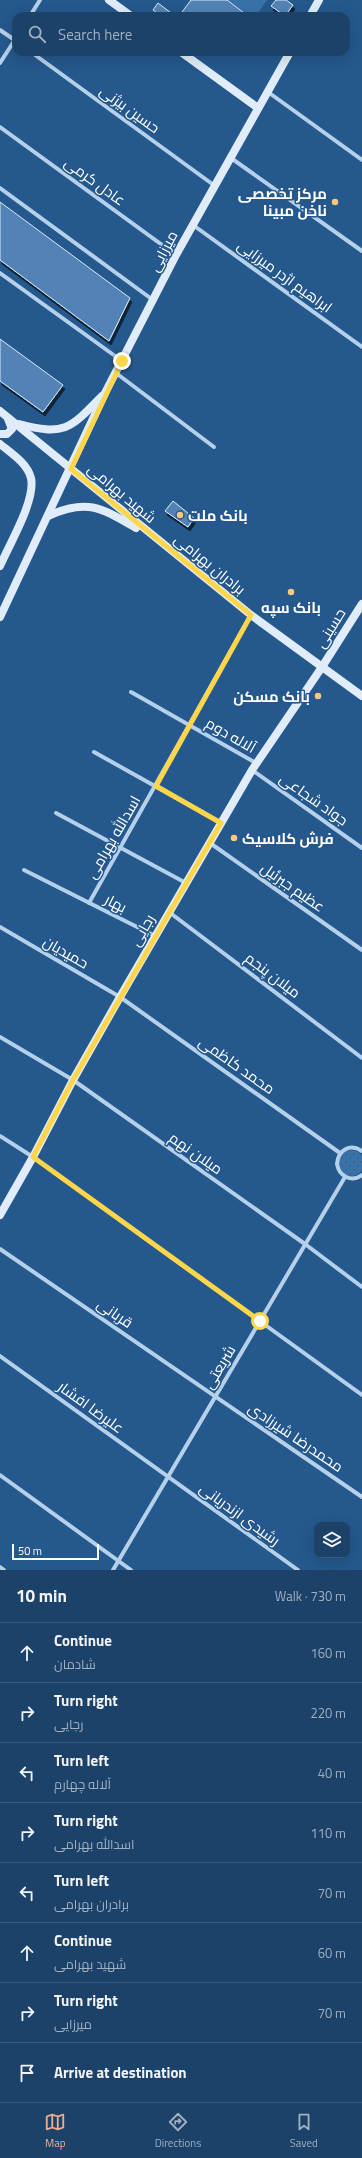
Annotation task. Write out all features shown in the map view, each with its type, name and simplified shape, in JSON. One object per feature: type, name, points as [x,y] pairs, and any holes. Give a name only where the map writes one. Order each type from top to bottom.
[{"type":"main road","points":[[109,0],[126,12]]},
{"type":"main road","points":[[312,12],[319,0]]},
{"type":"main road","points":[[186,56],[258,108]]},
{"type":"main road","name":"میرزایی","points":[[0,617],[106,392],[153,300],[193,225],[288,56]]},
{"type":"main road","points":[[16,423],[45,430],[58,430],[68,427],[79,421],[106,392]]},
{"type":"main road","points":[[3,413],[71,469]]},
{"type":"main road","points":[[0,434],[7,434],[12,429],[3,413]]},
{"type":"main road","points":[[0,444],[24,465],[31,478],[31,490],[26,507],[0,566]]},
{"type":"main road","name":"شهید بهرامی","points":[[71,469],[156,539]]},
{"type":"main road","points":[[48,516],[63,509],[83,506],[104,509],[156,539]]},
{"type":"main road","name":"برادران بهرامی","points":[[156,539],[251,615],[362,696]]},
{"type":"main road","name":"حسینی","points":[[322,667],[362,604]]},
{"type":"main road","name":"رجایی","points":[[0,1215],[33,1157],[73,1080],[254,766],[322,667]]},
{"type":"street","points":[[32,12],[40,0]]},
{"type":"street","points":[[0,30],[12,38]]},
{"type":"street","points":[[0,63],[12,46]]},
{"type":"street","name":"حسین بیژنی","points":[[36,56],[215,186]]},
{"type":"street","points":[[268,92],[362,160]]},
{"type":"street","name":"عادل کرمی","points":[[0,127],[176,256]]},
{"type":"street","points":[[231,158],[362,251]]},
{"type":"street","points":[[0,188],[153,300]]},
{"type":"street","name":"ابراهیم اژدر میرزایی","points":[[193,225],[362,347]]},
{"type":"street","points":[[0,273],[122,361]]},
{"type":"street","points":[[116,373],[214,447]]},
{"type":"street","name":"اسدالله بهرامی","points":[[90,903],[251,615]]},
{"type":"street","name":"آلاله دوم","points":[[131,692],[190,726],[254,766]]},
{"type":"street","points":[[94,752],[221,823]]},
{"type":"street","name":"جواد شجاعی","points":[[254,766],[362,848]]},
{"type":"street","points":[[56,813],[120,849],[186,883]]},
{"type":"street","name":"عظیم جبرئیل","points":[[210,843],[362,950]]},
{"type":"street","name":"بهار","points":[[24,870],[155,936]]},
{"type":"street","name":"میلان پنجم","points":[[169,912],[362,1058]]},
{"type":"street","name":"حمیدیان","points":[[0,927],[120,997]]},
{"type":"street","name":"محمد کاظمی","points":[[120,997],[340,1153]]},
{"type":"street","name":"میلان نهم","points":[[0,1037],[73,1080],[305,1244],[362,1287]]},
{"type":"street","points":[[0,1136],[33,1157],[362,1395]]},
{"type":"street","points":[[361,1150],[347,1148],[340,1153],[336,1164],[338,1169],[345,1177],[355,1179],[362,1175]]},
{"type":"street","name":"شریعتی","points":[[113,1570],[345,1177]]},
{"type":"street","name":"قربانی","points":[[0,1249],[216,1397]]},
{"type":"street","name":"علیرضا افشار","points":[[0,1356],[168,1477]]},
{"type":"street","name":"محمدرضا شیرزادی","points":[[216,1397],[362,1497]]},
{"type":"street","points":[[0,1474],[131,1570]]},
{"type":"street","name":"رشیدی ازندریانی","points":[[168,1477],[298,1570]]},
{"type":"street","points":[[0,1567],[4,1570]]},
{"type":"shaded area","points":[[227,0],[267,0],[259,12],[244,12]]},
{"type":"shaded area","points":[[351,1150],[360,1154],[363,1158],[363,1168],[360,1172],[351,1176],[342,1172],[338,1163],[342,1154]]},
{"type":"building","points":[[191,0],[227,0],[243,12],[182,12]]},
{"type":"building","points":[[276,0],[286,0],[293,5],[288,12],[279,12],[271,6]]},
{"type":"building","points":[[158,3],[170,12],[156,12],[153,10]]},
{"type":"building","points":[[0,202],[130,298],[109,341],[0,260]]},
{"type":"building","points":[[0,339],[63,385],[43,412],[0,381]]},
{"type":"building","name":"بانک ملت","points":[[173,501],[194,518],[188,527],[165,511]]},
{"type":"place","name":"مرکز تخصصی ناخن مبینا","points":[[335,202]]},
{"type":"place","name":"بانک ملت","points":[[180,515]]},
{"type":"place","name":"بانک سپه","points":[[291,592]]},
{"type":"place","name":"بانک مسکن","points":[[318,696]]},
{"type":"place","name":"فرش کلاسیک","points":[[234,838]]},
{"type":"route","points":[[122,361],[106,392],[71,469],[251,615],[156,786],[221,823],[73,1080],[33,1157],[260,1321]]}]
